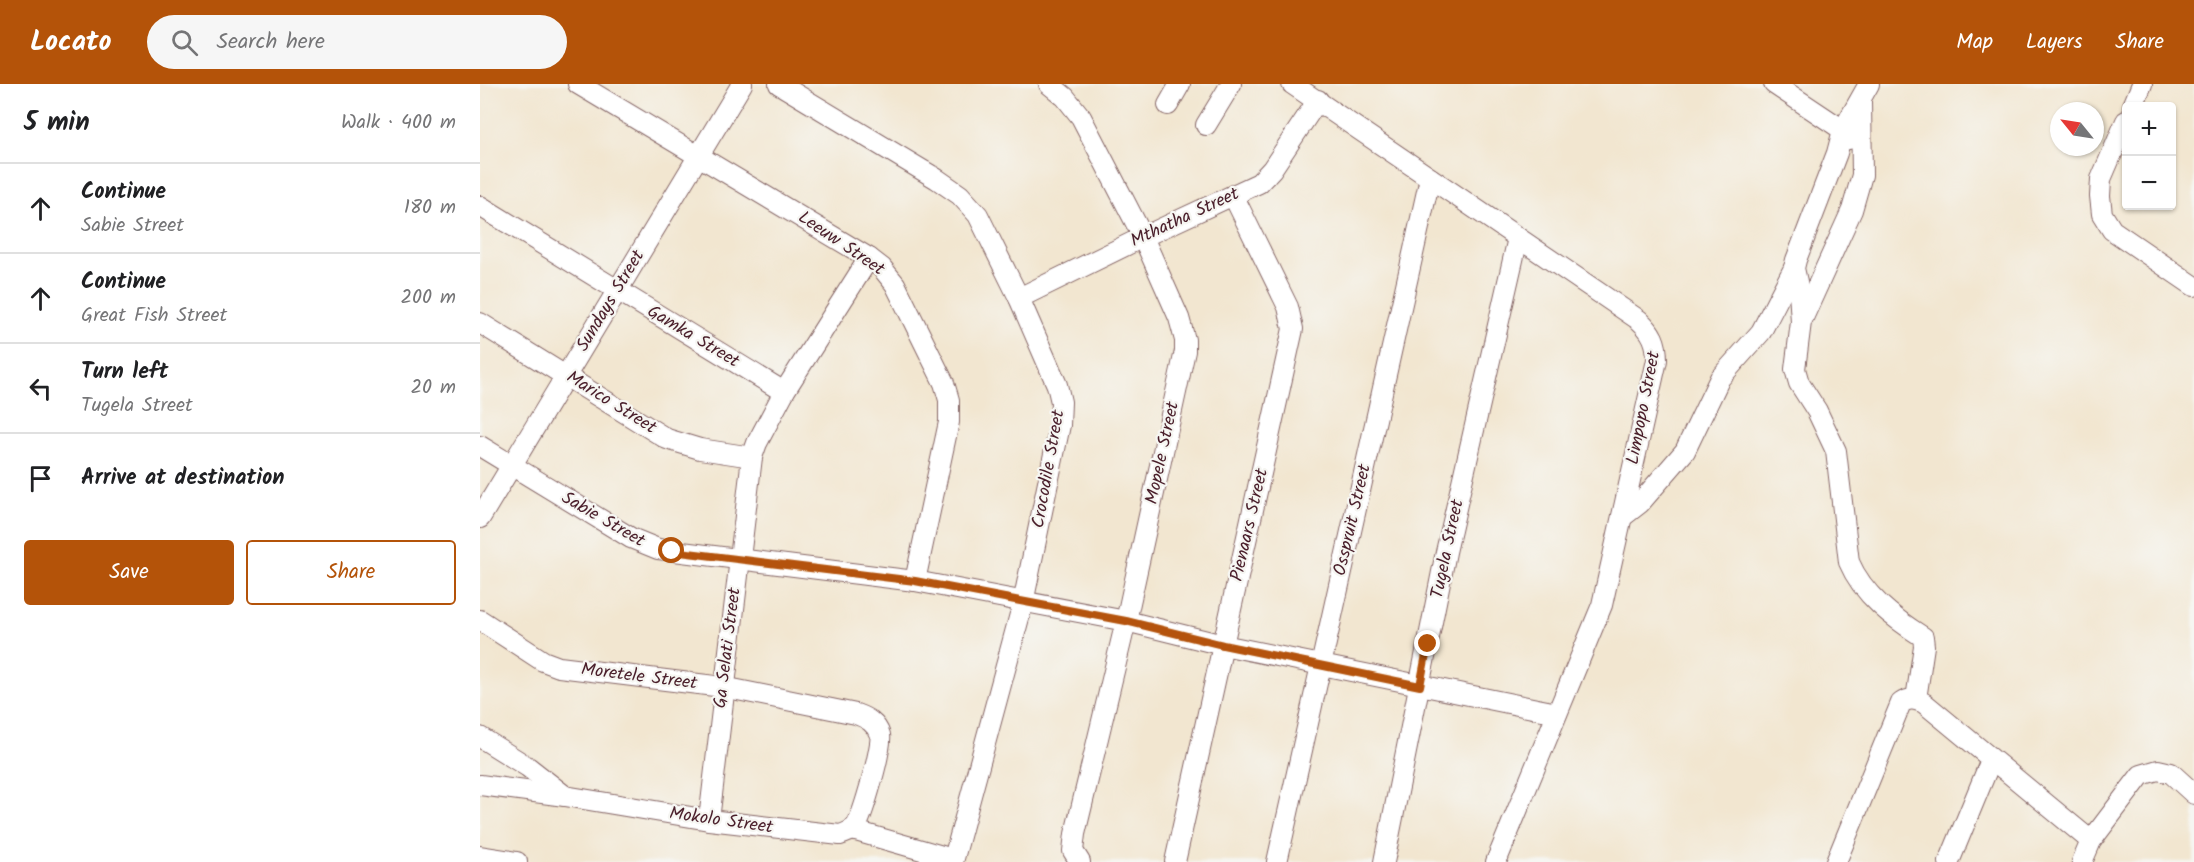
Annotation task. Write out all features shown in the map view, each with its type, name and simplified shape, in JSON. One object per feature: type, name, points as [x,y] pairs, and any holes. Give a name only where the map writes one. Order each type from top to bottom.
[{"type":"street","name":"Leeuw Street","points":[[578,84],[869,258],[882,268],[895,284],[944,383],[949,400],[949,422],[915,581]]},
{"type":"street","name":"Sundays Street","points":[[480,518],[742,84]]},
{"type":"street","name":"Crocodile Street","points":[[779,84],[960,195],[978,215],[1019,298],[1057,385],[1062,412],[1023,603],[953,860]]},
{"type":"street","name":"Mopele Street","points":[[1050,84],[1065,97],[1081,117],[1143,237],[1179,318],[1185,340],[1185,351],[1126,621],[1075,834],[1077,856]]},
{"type":"street","points":[[1168,105],[1180,84]]},
{"type":"street","points":[[1206,125],[1231,84]]},
{"type":"street","name":"Limpopo Street","points":[[1292,84],[1639,320],[1655,338],[1657,360],[1598,617],[1496,862]]},
{"type":"street","points":[[1774,84],[1843,130],[1854,146],[1863,166]]},
{"type":"street","points":[[2135,102],[2142,84]]},
{"type":"street","points":[[1622,517],[1640,503],[1685,451],[1720,378],[1761,332],[1794,268],[1837,153],[1843,130],[1865,91]]},
{"type":"street","points":[[1801,322],[1852,210],[1862,175],[1865,91]]},
{"type":"street","name":"Mthatha Street","points":[[1019,298],[1259,183],[1267,176],[1318,100]]},
{"type":"street","points":[[2122,132],[2101,179],[2102,214],[2112,230],[2194,286]]},
{"type":"street","name":"Osspruit Street","points":[[1277,862],[1430,178]]},
{"type":"street","name":"Pienaars Street","points":[[1175,862],[1293,329],[1288,308],[1233,197]]},
{"type":"street","name":"Gamka Street","points":[[480,206],[784,392]]},
{"type":"street","name":"Tugela Street","points":[[1384,862],[1446,552],[1518,238]]},
{"type":"street","name":"Ga Selati Street","points":[[709,819],[752,457],[784,392],[869,258]]},
{"type":"street","points":[[1794,268],[1799,291],[1801,322],[1795,369],[1799,383],[1817,411],[1836,451],[1849,562],[1858,580],[1869,594],[1903,624],[1923,637],[1924,646],[1916,699]]},
{"type":"street","name":"Marico Street","points":[[480,323],[675,442],[700,449],[752,457]]},
{"type":"street","name":"Sabie Street","points":[[480,446],[644,545],[658,549],[915,581],[1126,621],[1320,666],[1557,713]]},
{"type":"street","name":"Moretele Street","points":[[480,620],[543,661],[559,667],[723,687],[856,714],[868,719],[876,726],[880,745],[858,821],[852,831]]},
{"type":"street","points":[[1836,862],[1901,703],[1907,699],[1916,699],[1924,703],[2091,841]]},
{"type":"street","points":[[480,737],[528,767],[565,796]]},
{"type":"street","points":[[1949,862],[1991,760]]},
{"type":"street","points":[[2082,862],[2091,841],[2142,775],[2152,771],[2171,772],[2194,794]]},
{"type":"street","name":"Mokolo Street","points":[[480,785],[829,836],[852,831]]},
{"type":"street","points":[[852,831],[953,860]]},
{"type":"street","points":[[480,856],[517,862]]},
{"type":"route","points":[[672,551],[915,581],[1126,621],[1223,645],[1420,686],[1428,644]]}]
